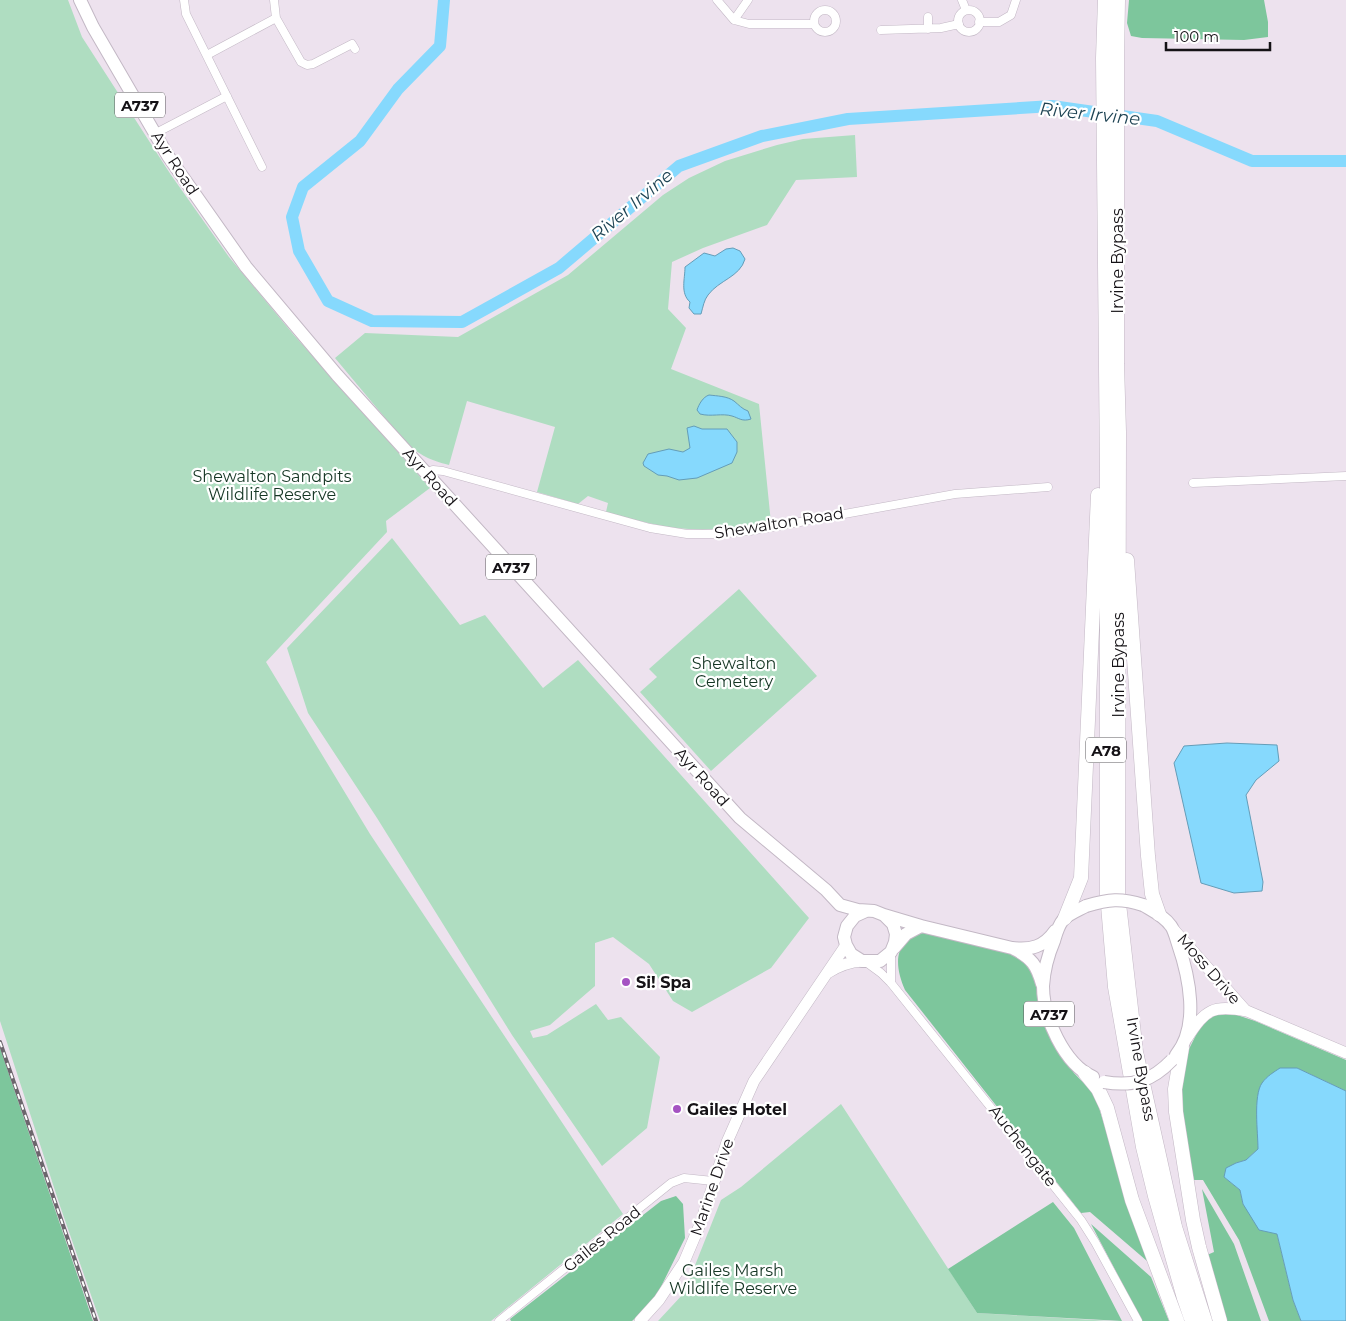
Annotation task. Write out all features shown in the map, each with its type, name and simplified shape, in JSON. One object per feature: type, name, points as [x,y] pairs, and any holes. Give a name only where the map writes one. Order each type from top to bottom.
[{"type":"highway","name":"Irvine Bypass","points":[[1105,0],[1110,59],[1111,171],[1119,432],[1118,895],[1136,1052],[1175,1227],[1205,1321]]},
{"type":"highway","name":"Irvine Bypass","points":[[1110,59],[1118,0]]},
{"type":"highway","name":"Irvine Bypass","points":[[1111,171],[1106,358],[1107,894],[1114,978],[1143,1147],[1155,1196],[1192,1321]]},
{"type":"highway","points":[[1062,921],[1082,878],[1099,473],[1106,358]]},
{"type":"highway","points":[[1119,432],[1148,856],[1152,894],[1159,914]]},
{"type":"highway","points":[[1184,1043],[1175,1090],[1176,1112],[1193,1220],[1220,1321]]},
{"type":"highway","points":[[1085,1073],[1098,1089],[1107,1108],[1132,1200],[1177,1321]]},
{"type":"main road","name":"Ayr Road","points":[[80,0],[168,156],[246,267],[338,375],[740,818],[826,890],[840,905]]},
{"type":"main road","name":"A737","points":[[840,905],[874,911],[921,926],[1026,950],[1037,947],[1049,938],[1062,921],[1086,906],[1112,899],[1127,900],[1143,905],[1159,914],[1172,926],[1185,963],[1190,1010],[1184,1043],[1172,1060],[1155,1074],[1140,1082],[1119,1084],[1104,1082],[1085,1073],[1065,1053],[1057,1038],[1050,1022],[1038,970],[1026,955],[1012,948]]},
{"type":"main road","points":[[840,905],[845,941],[851,954],[864,962],[880,961],[906,934],[921,926]]},
{"type":"main road","points":[[845,941],[847,926],[852,919],[866,911]]},
{"type":"main road","points":[[884,915],[893,924],[896,934],[891,951]]},
{"type":"main road","name":"A737","points":[[1043,987],[1049,954],[1062,921]]},
{"type":"street","points":[[184,0],[186,14],[262,166]]},
{"type":"street","points":[[274,0],[276,18],[301,62],[307,65],[314,64],[352,44],[355,49]]},
{"type":"street","points":[[717,0],[734,20],[749,24],[814,24]]},
{"type":"street","points":[[734,20],[748,0]]},
{"type":"street","points":[[962,0],[966,10]]},
{"type":"street","points":[[979,22],[998,22],[1011,15],[1016,0]]},
{"type":"street","points":[[966,10],[977,14],[979,22],[976,29],[970,31],[963,30],[959,24],[959,16],[966,10]]},
{"type":"street","points":[[928,17],[928,28]]},
{"type":"street","points":[[207,55],[276,18]]},
{"type":"street","points":[[881,30],[941,28],[959,24]]},
{"type":"street","points":[[156,133],[227,96]]},
{"type":"street","name":"Shewalton Road","points":[[426,473],[433,470],[443,471],[650,528],[697,534],[750,531],[955,494],[1048,487]]},
{"type":"street","points":[[1193,483],[1346,476]]},
{"type":"street","name":"Moss Drive","points":[[1172,926],[1236,1001],[1247,1011]]},
{"type":"street","name":"Marine Drive","points":[[640,1321],[659,1300],[684,1262],[701,1222],[727,1142],[754,1081],[826,974],[845,941]]},
{"type":"street","points":[[891,951],[891,983]]},
{"type":"street","name":"Marine Drive","points":[[826,974],[838,966],[850,962],[864,962]]},
{"type":"street","name":"Auchengate","points":[[864,962],[881,972],[891,983],[1082,1220],[1096,1242],[1138,1321]]},
{"type":"street","name":"Moss Drive","points":[[1184,1043],[1206,1013],[1217,1009],[1231,1009],[1247,1011],[1346,1053]]},
{"type":"street","name":"Gailes Road","points":[[499,1321],[671,1183],[684,1178],[713,1181]]},
{"type":"green space","name":"Shewalton Sandpits Wildlife Reserve","points":[[0,0],[68,0],[82,37],[171,175],[229,257],[293,334],[430,488],[386,521],[387,532],[266,662],[370,834],[623,1214],[491,1321],[100,1321],[60,1206],[0,1021]]},
{"type":"green space","points":[[1129,0],[1264,0],[1268,22],[1268,37],[1244,40],[1142,38],[1131,36],[1127,23]]},
{"type":"green space","points":[[855,135],[857,177],[796,180],[767,225],[703,248],[672,262],[668,309],[686,328],[671,369],[759,404],[771,523],[710,529],[668,527],[606,512],[608,503],[588,496],[578,504],[537,492],[555,427],[467,401],[449,465],[431,459],[406,443],[335,358],[365,333],[458,337],[568,275],[663,195],[689,178],[725,161],[777,145],[803,139]]},
{"type":"green space","points":[[392,538],[460,625],[485,615],[543,688],[578,660],[809,918],[771,968],[692,1012],[673,1001],[649,964],[613,937],[595,943],[595,986],[550,1025],[530,1031],[533,1038],[547,1035],[596,1004],[608,1020],[621,1017],[660,1057],[647,1128],[602,1166],[512,1035],[377,818],[308,713],[287,648]]},
{"type":"green space","name":"Shewalton Cemetery","points":[[739,589],[817,676],[711,771],[640,692],[657,677],[649,669]]},
{"type":"green space","points":[[928,932],[1012,953],[1026,962],[1035,973],[1051,1037],[1074,1073],[1095,1095],[1147,1261],[1090,1212],[1081,1213],[905,990],[899,970],[899,953],[908,940]]},
{"type":"green space","points":[[1231,1013],[1255,1021],[1346,1060],[1346,1091],[1297,1068],[1258,1099],[1258,1149],[1246,1160],[1236,1163],[1224,1177],[1240,1190],[1243,1204],[1277,1234],[1293,1300],[1301,1321],[1269,1321],[1239,1240],[1203,1180],[1193,1180],[1179,1109],[1180,1083],[1189,1049],[1198,1031],[1206,1021],[1217,1014]]},
{"type":"green space","points":[[0,1048],[93,1321],[0,1321]]},
{"type":"green space","name":"Gailes Marsh Wildlife Reserve","points":[[841,1104],[977,1313],[1110,1321],[658,1321],[684,1293],[721,1200],[741,1187]]},
{"type":"green space","points":[[1202,1189],[1234,1244],[1261,1321],[1226,1321],[1207,1255],[1214,1252]]},
{"type":"green space","points":[[676,1196],[683,1204],[685,1238],[654,1301],[632,1321],[511,1321],[510,1319],[661,1201]]},
{"type":"green space","points":[[1053,1202],[1074,1228],[1122,1321],[977,1313],[948,1269]]},
{"type":"green space","points":[[1091,1224],[1151,1277],[1169,1321],[1142,1321]]},
{"type":"water","points":[[733,248],[740,251],[745,259],[742,265],[739,270],[708,295],[701,314],[694,314],[689,308],[690,302],[684,290],[685,267],[704,253],[715,256],[726,249]]},
{"type":"water","points":[[709,395],[731,399],[748,411],[751,419],[743,420],[728,415],[700,414],[697,410],[699,405]]},
{"type":"water","points":[[694,426],[702,429],[727,429],[737,442],[737,452],[732,463],[697,478],[679,480],[658,475],[644,466],[643,463],[648,454],[669,449],[683,452],[690,448],[687,428]]},
{"type":"water","points":[[1227,743],[1277,745],[1279,761],[1256,780],[1246,795],[1263,882],[1262,891],[1234,893],[1201,883],[1174,763],[1184,746]]},
{"type":"water","points":[[1280,1068],[1297,1068],[1346,1091],[1346,1321],[1301,1321],[1293,1300],[1277,1234],[1259,1230],[1243,1204],[1240,1190],[1224,1177],[1226,1168],[1246,1160],[1258,1149],[1257,1105],[1259,1089],[1266,1078]]},
{"type":"waterway","name":"River Irvine","points":[[444,0],[440,46],[398,89],[360,141],[303,187],[292,217],[299,251],[328,301],[372,321],[462,322],[559,268],[679,166],[762,136],[848,119],[1052,106],[1157,121],[1252,161],[1346,161]]},
{"type":"railway","points":[[0,1042],[96,1321]]},
{"type":"place","name":"Si! Spa","points":[[626,982]]},
{"type":"place","name":"Gailes Hotel","points":[[677,1109]]}]
